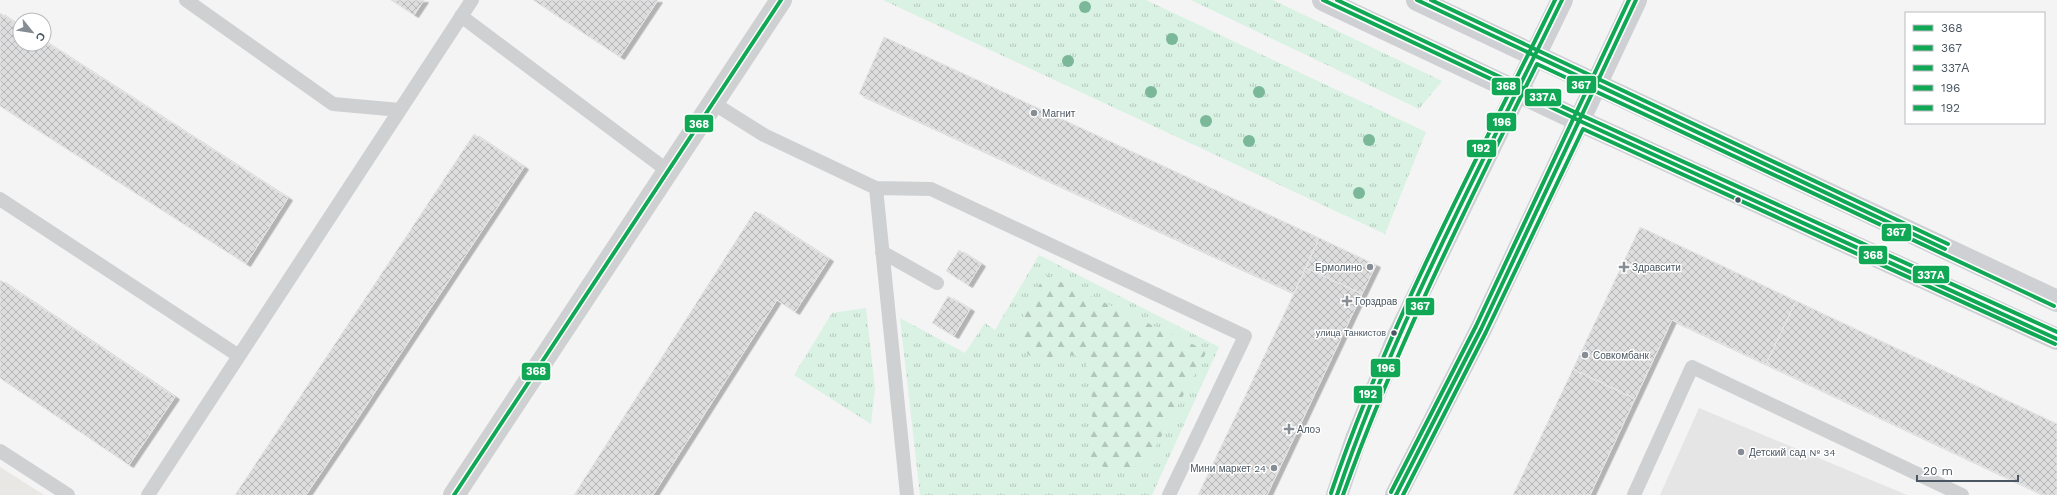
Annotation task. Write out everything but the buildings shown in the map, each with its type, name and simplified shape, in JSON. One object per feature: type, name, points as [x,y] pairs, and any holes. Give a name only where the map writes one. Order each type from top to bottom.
[{"type":"main road","points":[[1323,0],[1517,90],[1580,121],[2057,339]]},
{"type":"main road","points":[[1417,0],[2057,301]]},
{"type":"main road","points":[[1337,495],[1356,439],[1400,334],[1517,90],[1562,0]]},
{"type":"main road","points":[[1396,495],[1481,329],[1636,0]]},
{"type":"street","points":[[454,495],[781,0]]},
{"type":"lane","points":[[186,0],[333,104],[400,110]]},
{"type":"lane","points":[[148,495],[472,0]]},
{"type":"lane","points":[[461,16],[668,171]]},
{"type":"lane","points":[[713,103],[764,135],[876,188],[931,188],[1244,336],[1169,495]]},
{"type":"lane","points":[[876,188],[907,495]]},
{"type":"lane","points":[[0,199],[239,356]]},
{"type":"lane","points":[[882,252],[937,283]]},
{"type":"lane","points":[[1634,495],[1692,367],[1962,495]]},
{"type":"lane","points":[[0,451],[68,495]]},
{"type":"shaded area","name":"Детский сад № 34","points":[[1699,408],[1907,495],[1660,495]]},
{"type":"shaded area","points":[[0,467],[44,495],[0,495]]},
{"type":"green space","points":[[883,0],[1146,0],[1426,132],[1385,234]]},
{"type":"green space","points":[[1191,0],[1273,0],[1442,81],[1419,109]]},
{"type":"green space","points":[[1039,255],[1219,347],[1152,495],[920,495],[900,318],[965,353],[985,323],[995,330]]},
{"type":"green space","points":[[1046,275],[1207,351],[1146,465],[1109,471],[1091,458],[1090,442],[1092,402],[1090,380],[1085,358],[1064,355],[1054,356],[1044,360],[1032,357],[1024,349],[1020,339],[1024,316],[1029,304]]},
{"type":"green space","points":[[866,308],[875,388],[871,424],[794,375],[832,313]]},
{"type":"transit line","name":"368","points":[[454,495],[781,0]]},
{"type":"transit line","name":"368","points":[[1323,0],[1580,121],[2057,339]]},
{"type":"transit line","name":"337А","points":[[1337,0],[1583,116],[2057,332]]},
{"type":"transit line","name":"368","points":[[1417,0],[1945,249]]},
{"type":"transit line","name":"337А","points":[[1431,0],[1948,244]]},
{"type":"transit line","name":"192","points":[[1331,493],[1354,429],[1379,367],[1435,243],[1555,0]]},
{"type":"transit line","name":"196","points":[[1337,495],[1360,431],[1413,306],[1471,183],[1562,0]]},
{"type":"transit line","name":"192","points":[[1391,492],[1476,326],[1629,0]]},
{"type":"transit line","name":"196","points":[[1396,495],[1481,329],[1636,0]]},
{"type":"transit line","name":"367","points":[[1343,495],[1409,331],[1459,223],[1537,64],[2054,306]]},
{"type":"transit line","name":"367","points":[[1403,495],[1486,332],[1583,129],[2055,344]]},
{"type":"place","name":"Магнит","points":[[1034,113]]},
{"type":"place","name":"Ермолино","points":[[1370,267]]},
{"type":"place","name":"Здравсити","points":[[1624,267]]},
{"type":"place","name":"Горздрав","points":[[1347,301]]},
{"type":"place","name":"улица Танкистов","points":[[1394,333]]},
{"type":"place","name":"Совкомбанк","points":[[1585,355]]},
{"type":"place","name":"Алоэ","points":[[1289,429]]},
{"type":"place","name":"Детский сад № 34","points":[[1741,452]]},
{"type":"place","name":"Мини маркет 24","points":[[1274,468]]}]
